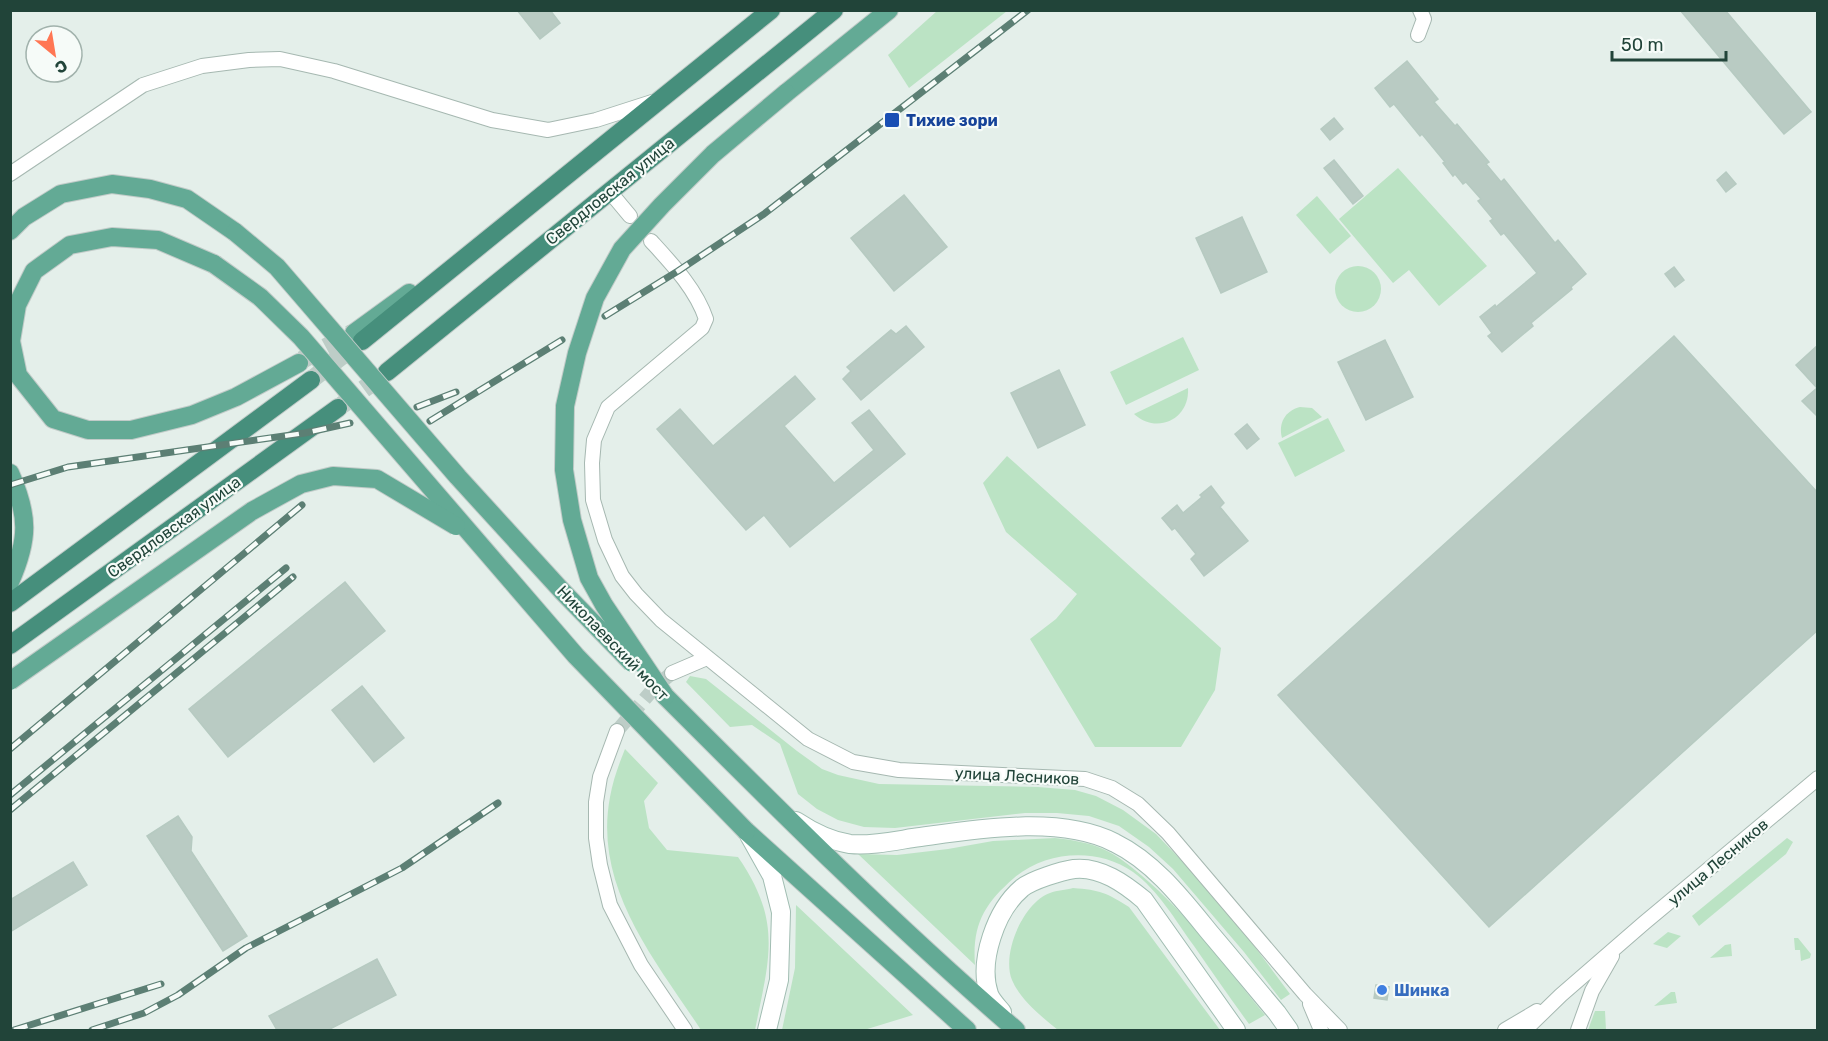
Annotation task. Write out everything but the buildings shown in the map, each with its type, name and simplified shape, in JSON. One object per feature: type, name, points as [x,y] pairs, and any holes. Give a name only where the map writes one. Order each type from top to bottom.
[{"type":"highway","points":[[358,337],[494,234],[771,10]]},
{"type":"highway","name":"Свердловская улица","points":[[387,372],[834,10]]},
{"type":"highway","points":[[10,603],[311,380]]},
{"type":"highway","name":"Свердловская улица","points":[[10,645],[338,408]]},
{"type":"main road","points":[[665,696],[604,605],[589,578],[572,520],[564,470],[565,406],[577,353],[595,298],[622,249],[662,205],[713,154],[889,10]]},
{"type":"main road","name":"Николаевский мост","points":[[10,231],[24,217],[61,194],[112,184],[150,189],[187,199],[235,232],[277,267],[458,477],[562,591],[775,806],[951,975],[1016,1030]]},
{"type":"main road","name":"Николаевский мост","points":[[298,363],[236,397],[192,415],[131,430],[88,430],[53,419],[18,375],[11,341],[17,305],[34,271],[70,245],[112,237],[158,240],[214,264],[260,297],[301,337],[576,656],[747,831],[967,1030]]},
{"type":"main road","points":[[10,473],[26,522],[21,558],[10,582]]},
{"type":"main road","points":[[10,681],[252,511],[301,484],[333,476],[377,479],[471,536]]},
{"type":"main road","points":[[775,806],[810,831],[850,844],[889,842],[997,827],[1044,827],[1087,832],[1116,843],[1148,865],[1176,892],[1277,1013],[1288,1030]]},
{"type":"main road","points":[[747,831],[772,876],[781,912],[779,980],[767,1030]]},
{"type":"main road","points":[[1016,1030],[989,995],[985,969],[992,935],[1001,914],[1022,887],[1045,877],[1074,869],[1104,874],[1127,886],[1144,900],[1236,1030]]},
{"type":"street","points":[[1418,35],[1424,19],[1420,10]]},
{"type":"street","points":[[10,174],[143,85],[202,66],[249,60],[280,59],[334,71],[492,120],[548,130],[596,120],[663,99]]},
{"type":"street","points":[[610,192],[630,216]]},
{"type":"street","name":"улица Лесников","points":[[651,241],[678,271],[702,307],[706,319],[702,328],[608,406],[594,440],[593,501],[605,540],[622,576],[661,620],[707,658],[808,739],[853,762],[899,770],[1084,779],[1112,788],[1138,804],[1168,833],[1305,994]]},
{"type":"street","points":[[672,673],[707,658]]},
{"type":"street","points":[[617,731],[600,777],[596,802],[596,838],[600,865],[610,905],[641,965],[685,1030]]},
{"type":"street","name":"улица Лесников","points":[[1561,995],[1818,778]]},
{"type":"street","points":[[1578,1030],[1592,991],[1618,945]]},
{"type":"street","points":[[1305,994],[1321,1030]]},
{"type":"street","points":[[1305,994],[1340,1030]]},
{"type":"street","points":[[1505,1030],[1561,995]]},
{"type":"street","points":[[1525,1030],[1561,995]]},
{"type":"green space","points":[[937,11],[1007,11],[909,88],[888,55]]},
{"type":"green space","points":[[1398,168],[1487,266],[1439,306],[1409,270],[1393,283],[1339,219]]},
{"type":"green space","points":[[1317,196],[1351,236],[1330,254],[1296,215]]},
{"type":"green space","points":[[1358,266],[1374,273],[1381,289],[1374,305],[1358,312],[1342,305],[1335,289],[1342,273]]},
{"type":"green space","points":[[1183,337],[1199,370],[1126,405],[1110,372]]},
{"type":"green space","points":[[1188,388],[1184,408],[1170,421],[1152,423],[1134,414]]},
{"type":"green space","points":[[1300,407],[1312,408],[1322,417],[1282,438],[1281,427],[1284,418],[1290,411]]},
{"type":"green space","points":[[1328,418],[1345,451],[1295,477],[1278,443]]},
{"type":"green space","points":[[1007,456],[1221,648],[1215,690],[1181,747],[1095,747],[1030,639],[1056,619],[1077,594],[1006,532],[983,483]]},
{"type":"green space","points":[[690,676],[706,679],[797,751],[822,769],[838,775],[879,784],[1038,787],[1075,790],[1096,796],[1123,810],[1156,834],[1181,860],[1243,931],[1290,994],[1281,1000],[1244,952],[1173,869],[1149,847],[1119,826],[1089,816],[1057,813],[1025,813],[895,828],[864,827],[838,820],[817,809],[798,794],[780,744],[752,725],[730,727],[686,682]]},
{"type":"green space","points":[[625,749],[658,783],[644,801],[649,828],[667,850],[738,857],[762,901],[769,941],[768,961],[755,1030],[701,1030],[665,977],[632,921],[619,892],[611,862],[607,830],[611,791]]},
{"type":"green space","points":[[1055,838],[1085,843],[1103,849],[1118,857],[1141,875],[1191,924],[1265,1015],[1249,1024],[1159,897],[1142,879],[1119,864],[1088,856],[1056,858],[1041,862],[1014,878],[995,897],[982,916],[976,938],[975,965],[858,854],[897,855],[993,841]]},
{"type":"green space","points":[[1787,838],[1793,842],[1786,854],[1699,926],[1692,916]]},
{"type":"green space","points":[[1073,888],[1103,893],[1129,907],[1220,1030],[1058,1030],[1032,1008],[1012,980],[1009,969],[1012,943],[1024,917],[1040,898],[1053,892]]},
{"type":"green space","points":[[796,905],[913,1015],[864,1030],[782,1030],[795,968]]},
{"type":"green space","points":[[1668,932],[1681,936],[1667,948],[1653,944]]},
{"type":"green space","points":[[1794,938],[1798,938],[1811,954],[1810,958],[1801,961],[1800,950],[1795,950]]},
{"type":"green space","points":[[1731,944],[1732,956],[1710,958],[1725,945]]},
{"type":"green space","points":[[1671,992],[1675,992],[1677,1003],[1654,1006]]},
{"type":"green space","points":[[1595,1011],[1605,1011],[1606,1030],[1588,1030]]},
{"type":"tunnel","points":[[302,360],[352,333]]},
{"type":"tunnel","points":[[311,380],[360,342]]},
{"type":"tunnel","points":[[342,405],[387,372]]},
{"type":"tunnel","points":[[617,731],[656,686],[672,673]]},
{"type":"railway","points":[[605,316],[764,214],[1028,10]]},
{"type":"railway","points":[[430,421],[562,340]]},
{"type":"railway","points":[[417,407],[456,392]]},
{"type":"railway","points":[[10,485],[68,467],[305,433],[350,423]]},
{"type":"railway","points":[[10,749],[302,505]]},
{"type":"railway","points":[[10,795],[286,568]]},
{"type":"railway","points":[[10,810],[293,577]]},
{"type":"railway","points":[[92,1030],[144,1013],[178,995],[246,948],[402,868],[498,803]]},
{"type":"railway","points":[[14,1030],[161,984]]},
{"type":"place","name":"Тихие зори","points":[[892,120]]},
{"type":"place","name":"Шинка","points":[[1382,990]]}]
